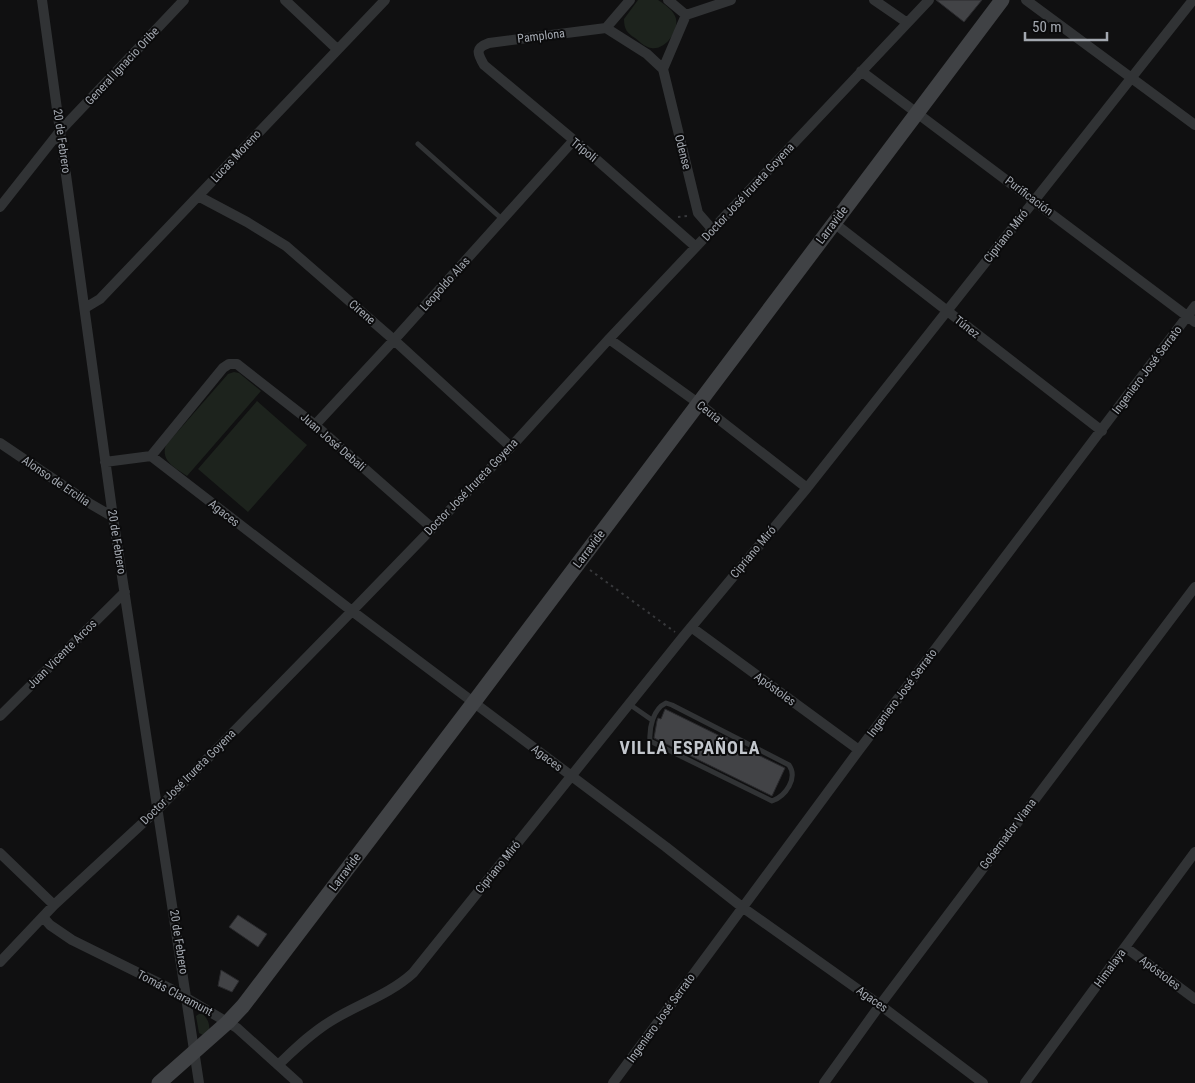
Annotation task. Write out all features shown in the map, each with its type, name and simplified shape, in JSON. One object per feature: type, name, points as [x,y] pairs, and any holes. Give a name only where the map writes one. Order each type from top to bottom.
[{"type":"street","name":"20 de Febrero","points":[[42,0],[105,462],[199,1083]]},
{"type":"street","name":"General Ignacio Oribe","points":[[0,207],[60,131],[184,0]]},
{"type":"street","points":[[285,0],[337,49]]},
{"type":"street","name":"Lucas Moreno","points":[[85,308],[100,299],[385,0]]},
{"type":"street","points":[[630,0],[606,28],[647,54],[663,69],[686,15],[731,0]]},
{"type":"street","points":[[668,0],[686,15]]},
{"type":"street","points":[[874,0],[906,22]]},
{"type":"street","name":"Doctor José Irureta Goyena","points":[[0,962],[54,905],[158,809],[352,611],[510,447],[906,22],[929,0]]},
{"type":"street","name":"Larravide","points":[[159,1083],[228,1022],[243,1006],[1002,0]]},
{"type":"street","points":[[1026,0],[1195,125]]},
{"type":"street","name":"Cipriano Miró","points":[[278,1066],[307,1038],[330,1021],[382,995],[406,980],[413,973],[691,627],[807,488],[1193,0]]},
{"type":"street","name":"Pamplona","points":[[479,49],[481,46],[489,43],[606,28]]},
{"type":"street","name":"Trípoli","points":[[479,49],[479,57],[484,65],[696,247]]},
{"type":"street","name":"Odense","points":[[663,69],[698,213],[712,229]]},
{"type":"street","name":"Purificación","points":[[861,71],[1191,319]]},
{"type":"street","name":"Leopoldo Alas","points":[[315,425],[574,141]]},
{"type":"street","name":"Cirene","points":[[198,196],[247,222],[286,246],[394,340],[510,447]]},
{"type":"street","name":"Túnez","points":[[834,223],[1102,431]]},
{"type":"street","name":"Ingeniero José Serrato","points":[[615,1080],[859,750],[1102,431],[1191,319],[1195,306]]},
{"type":"street","name":"Ceuta","points":[[609,339],[698,404],[807,488]]},
{"type":"street","name":"Juan José Debali","points":[[151,456],[223,368],[229,364],[237,364],[315,425],[432,528]]},
{"type":"street","name":"Alonso de Ercilia","points":[[0,443],[113,517]]},
{"type":"street","points":[[105,462],[151,456]]},
{"type":"street","name":"Agaces","points":[[151,456],[742,907],[880,1005],[983,1083]]},
{"type":"street","name":"Gobernador Viana","points":[[824,1083],[880,1005],[1195,586]]},
{"type":"street","name":"Juan Vicente Arcos","points":[[0,716],[125,592]]},
{"type":"street","name":"Apóstoles","points":[[691,627],[859,750]]},
{"type":"street","name":"Himalaya","points":[[1025,1083],[1195,852]]},
{"type":"street","points":[[0,853],[54,905]]},
{"type":"street","name":"Tomás Claramunt","points":[[43,917],[50,925],[72,940],[187,998],[228,1022],[298,1083]]},
{"type":"street","name":"Apóstoles","points":[[1126,947],[1195,999]]},
{"type":"street","points":[[615,1080],[626,1083]]},
{"type":"lane","points":[[418,144],[502,219]]},
{"type":"lane","points":[[666,703],[672,704],[789,765],[792,780],[782,797],[772,801],[650,741],[652,720],[662,705],[666,703]]},
{"type":"lane","points":[[629,704],[652,720]]},
{"type":"path","points":[[663,217],[690,216],[698,213]]},
{"type":"path","points":[[579,562],[683,637]]},
{"type":"shaded area","points":[[638,0],[658,0],[674,13],[676,26],[674,32],[671,38],[662,46],[657,48],[647,47],[626,30],[624,19]]},
{"type":"shaded area","points":[[239,373],[261,391],[187,476],[167,460],[165,455],[166,445],[228,374]]},
{"type":"shaded area","points":[[257,401],[307,445],[248,512],[198,469]]},
{"type":"shaded area","points":[[203,1014],[209,1024],[209,1031],[203,1035],[199,1033],[196,1016]]},
{"type":"building","points":[[936,0],[982,0],[964,22]]},
{"type":"building","points":[[665,709],[720,736],[728,738],[727,740],[785,768],[772,796],[654,738],[658,718],[661,719]]},
{"type":"building","points":[[238,915],[267,934],[258,947],[229,927]]},
{"type":"building","points":[[221,970],[239,981],[232,992],[218,986]]},
{"type":"district","name":"VILLA ESPAÑOLA","points":[[690,748]]}]
